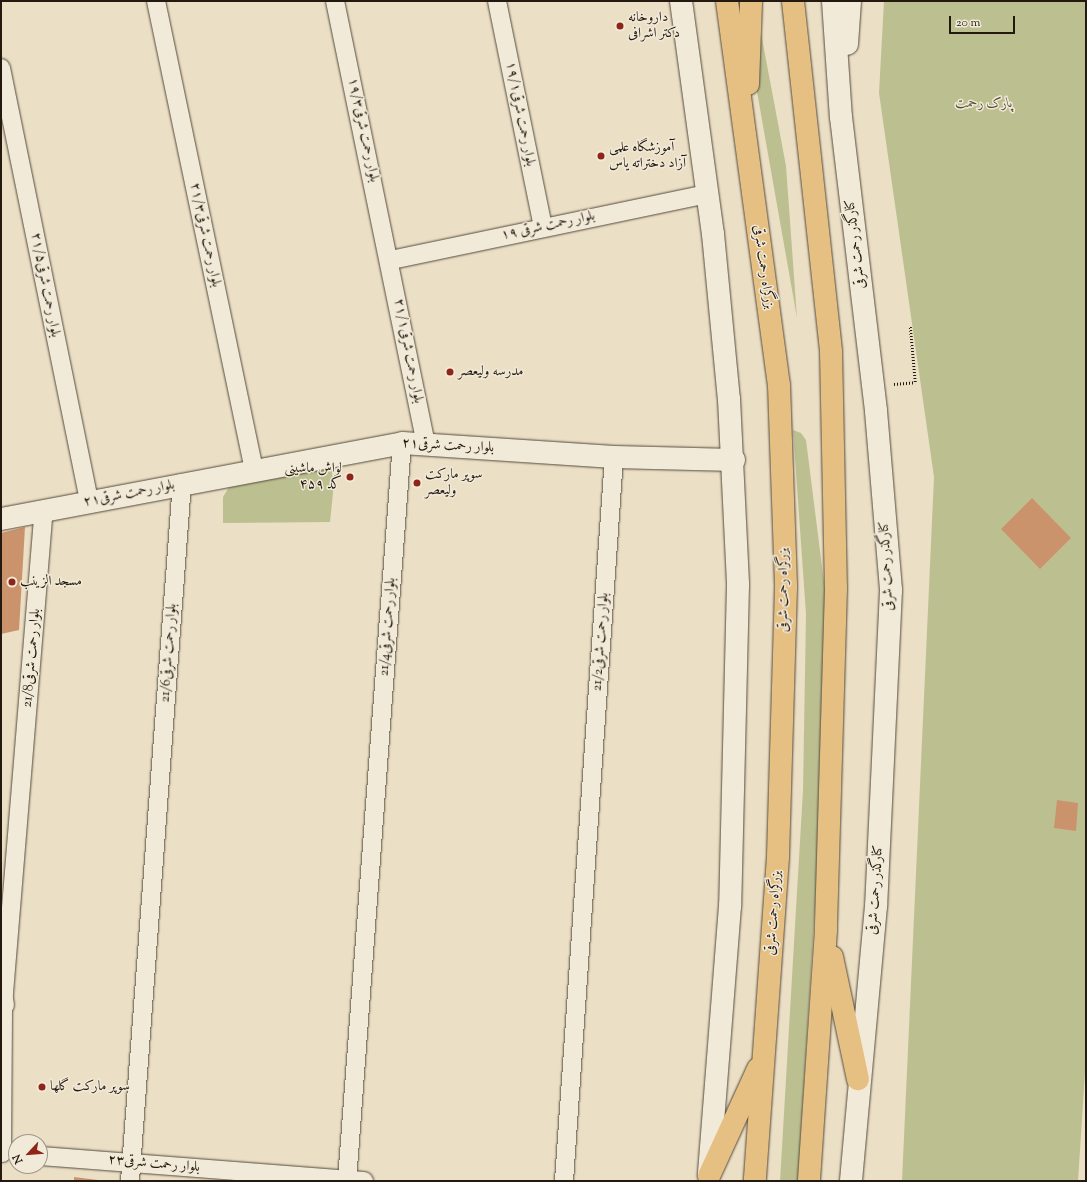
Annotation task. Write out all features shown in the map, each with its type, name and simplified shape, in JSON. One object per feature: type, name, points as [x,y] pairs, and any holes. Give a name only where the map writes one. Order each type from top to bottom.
[{"type":"highway","name":"بزرگراه رحمت شرقی","points":[[727,1],[779,385],[786,587],[778,857],[755,1181]]},
{"type":"highway","points":[[744,123],[751,51],[751,1]]},
{"type":"highway","points":[[793,1],[831,352],[836,588],[826,930],[809,1181]]},
{"type":"highway","points":[[826,930],[858,1079]]},
{"type":"highway","points":[[709,1178],[764,1057]]},
{"type":"main road","points":[[681,1],[707,194],[734,460],[738,585],[730,906],[709,1178]]},
{"type":"main road","name":"کنارگذر رحمت شرقی","points":[[833,1],[841,117],[876,411],[891,590],[876,906],[858,1079],[851,1181]]},
{"type":"main road","points":[[841,117],[850,1]]},
{"type":"main road","name":"بلوار رحمت شرقی۲۱","points":[[1,519],[254,469],[402,443],[426,443],[614,457],[734,460]]},
{"type":"street","name":"بلوار رحمت شرقی۲۱/۳","points":[[156,1],[254,469]]},
{"type":"street","name":"بلوار رحمت شرقی۱۹/۳","points":[[335,1],[391,260]]},
{"type":"street","name":"بلوار رحمت شرقی۱۹/۱","points":[[497,1],[543,227]]},
{"type":"street","name":"بلوار رحمت شرقی۲۱/۵","points":[[1,68],[89,502]]},
{"type":"street","name":"بلوار رحمت شرقی ۱۹","points":[[391,260],[543,227],[707,194]]},
{"type":"street","name":"بلوار رحمت شرقی۲۱/۱","points":[[391,260],[426,443]]},
{"type":"street","name":"بلوار رحمت شرقی21/4","points":[[353,1181],[374,811],[402,443]]},
{"type":"street","name":"بلوار رحمت شرقی21/2","points":[[564,1181],[614,457]]},
{"type":"street","name":"بلوار رحمت شرقی21/6","points":[[130,1181],[182,483]]},
{"type":"street","name":"بلوار رحمت شرقی21/8","points":[[6,1153],[2,1001],[44,511]]},
{"type":"street","name":"بلوار رحمت شرقی۲۳","points":[[48,1157],[353,1181]]},
{"type":"path","points":[[910,326],[915,382]]},
{"type":"green space","points":[[741,1],[755,1],[786,166],[797,318]]},
{"type":"green space","name":"پارک رحمت","points":[[884,1],[1086,1],[1086,1057],[1078,1181],[902,1181],[934,477],[879,93]]},
{"type":"green space","points":[[793,430],[801,433],[806,440],[826,598],[823,777],[798,1181],[780,1181],[803,790],[806,614]]},
{"type":"green space","points":[[336,464],[330,522],[223,523],[223,497],[229,487]]},
{"type":"building","points":[[1032,498],[1071,538],[1040,569],[1001,529]]},
{"type":"building","name":"مسجد الزینب","points":[[25,527],[19,630],[1,634],[1,533]]},
{"type":"building","points":[[1057,800],[1078,803],[1076,831],[1054,828]]},
{"type":"building","points":[[74,1177],[98,1180],[98,1181],[74,1181]]},
{"type":"place","name":"داروخانه دکتر اشرافی","points":[[620,26]]},
{"type":"place","name":"آموزشگاه علمی آزاد دختراته یاس","points":[[601,156]]},
{"type":"place","name":"مدرسه ولیعصر","points":[[450,372]]},
{"type":"place","name":"لواش ماشینی کد ۴۵۹","points":[[350,477]]},
{"type":"place","name":"سوپر مارکت ولیعصر","points":[[417,483]]},
{"type":"place","name":"مسجد الزینب","points":[[12,582]]},
{"type":"place","name":"سوپر مارکت گلها","points":[[42,1087]]}]
